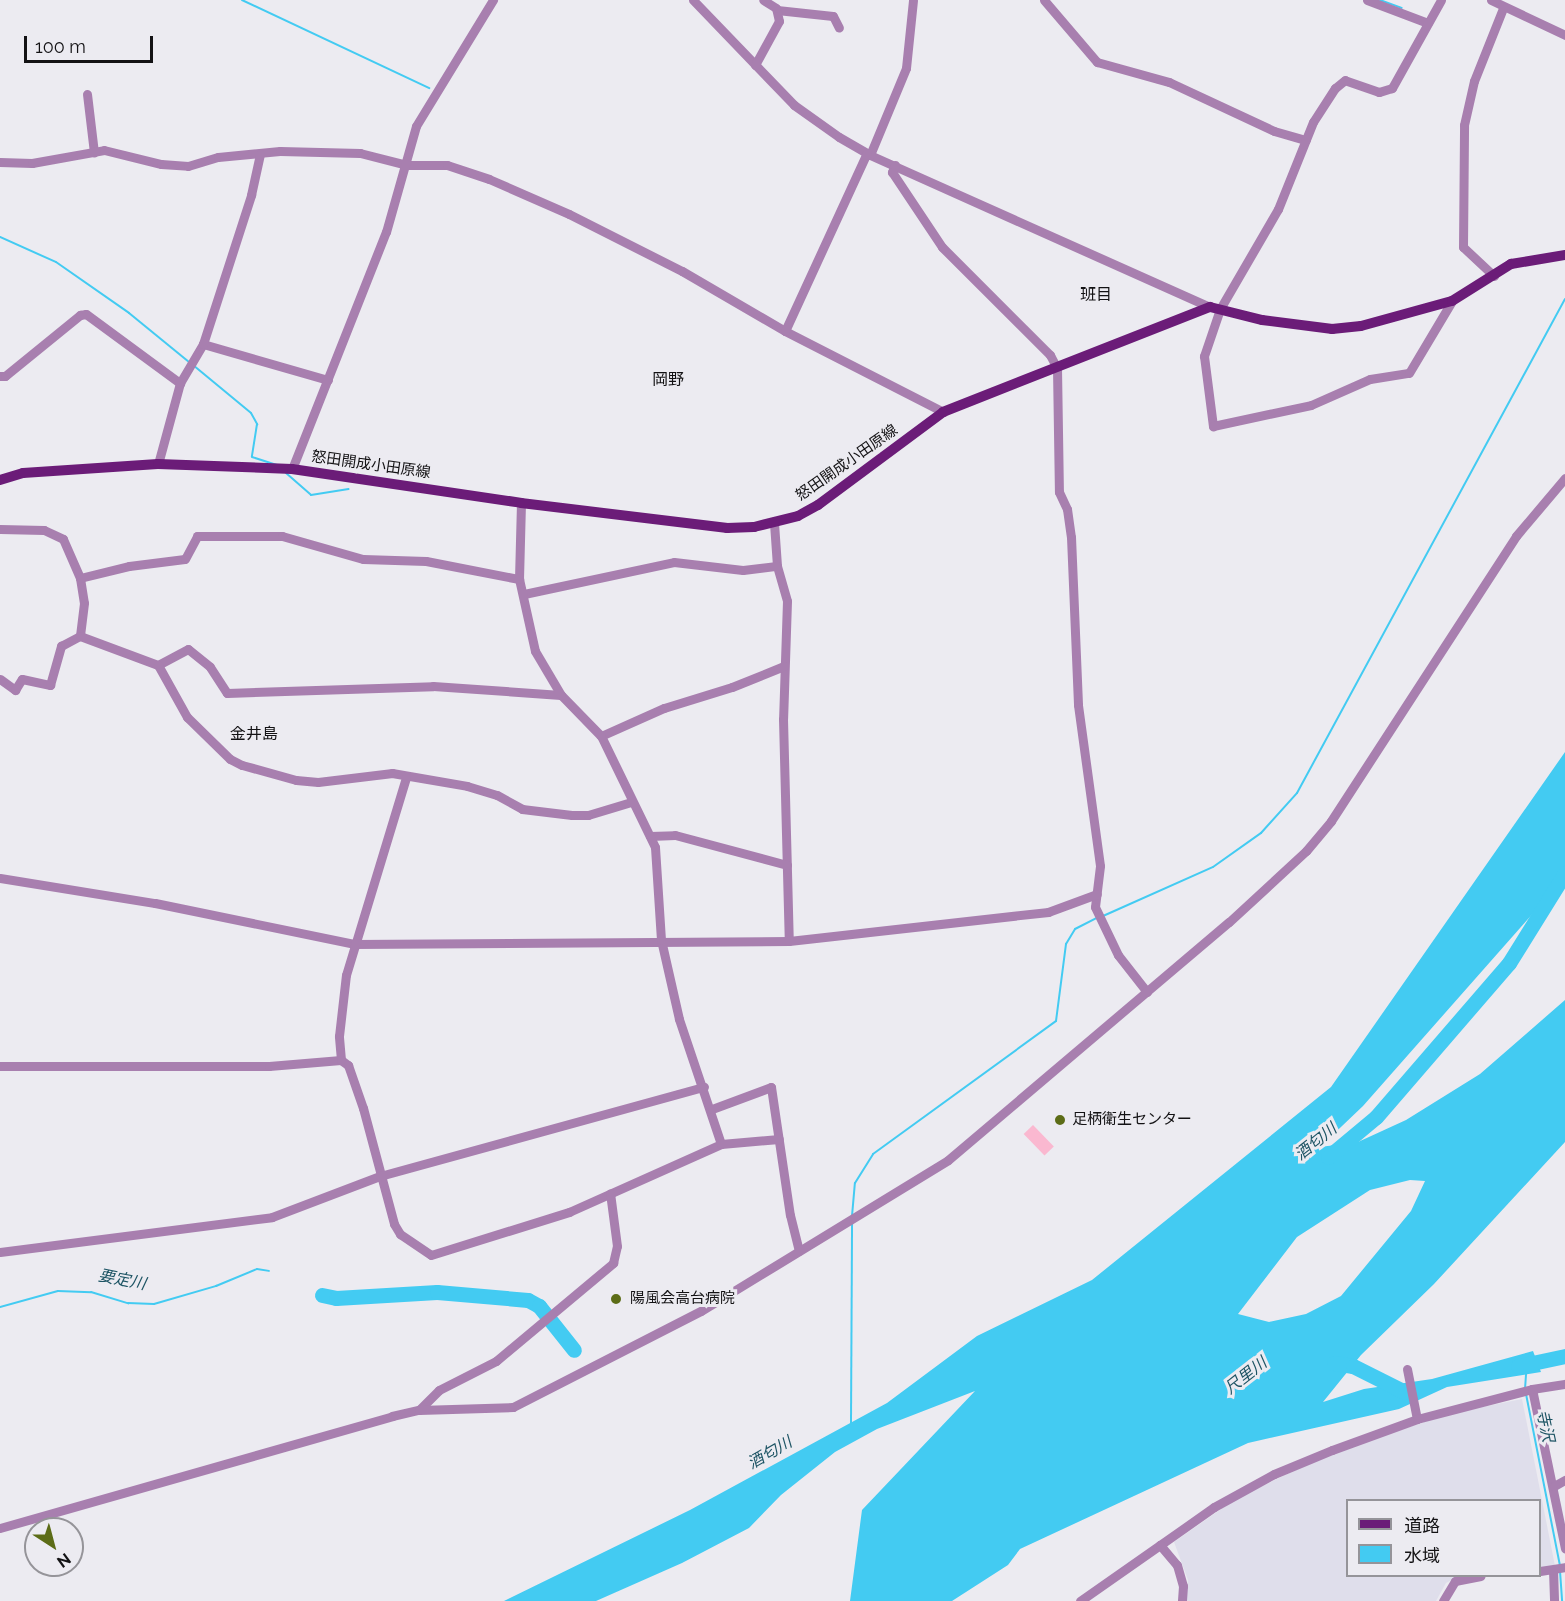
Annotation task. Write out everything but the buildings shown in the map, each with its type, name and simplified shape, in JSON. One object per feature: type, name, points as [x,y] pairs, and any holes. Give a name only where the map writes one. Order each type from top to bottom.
[{"type":"main road","points":[[1215,308],[1262,320],[1332,329],[1361,326],[1452,301],[1511,264],[1531,258],[1565,255]]},
{"type":"main road","name":"怒田開成小田原線","points":[[0,480],[23,472],[158,464],[274,468],[520,503],[728,528],[774,523],[818,505],[943,412],[1215,308]]},
{"type":"street","points":[[290,469],[328,380],[386,232],[407,165],[416,126],[493,0]]},
{"type":"street","points":[[693,0],[733,37],[755,65],[794,105],[869,154],[1215,308]]},
{"type":"street","points":[[763,0],[777,10],[833,16],[839,28]]},
{"type":"street","points":[[785,331],[869,154],[906,68],[913,0]]},
{"type":"street","points":[[1044,0],[1097,62],[1169,82],[1274,131],[1306,140]]},
{"type":"street","points":[[1367,0],[1428,23]]},
{"type":"street","points":[[1441,0],[1392,88],[1379,92],[1350,79],[1340,83],[1306,140],[1278,209],[1215,308],[1204,356],[1213,426],[1311,405],[1370,379],[1409,373],[1452,301]]},
{"type":"street","points":[[1491,0],[1503,8],[1565,35]]},
{"type":"street","points":[[1494,276],[1463,246],[1464,125],[1474,81],[1503,8]]},
{"type":"street","points":[[755,65],[779,21],[777,10]]},
{"type":"street","points":[[87,94],[94,153]]},
{"type":"street","points":[[0,162],[32,163],[104,150],[161,164],[188,166],[218,157],[260,154],[360,153],[407,165],[447,165],[489,179],[682,271],[785,331],[943,412]]},
{"type":"street","points":[[158,464],[180,382],[203,344],[251,195],[260,154]]},
{"type":"street","points":[[895,165],[892,172],[942,248],[1050,355],[1057,368],[1059,492],[1067,509],[1071,537],[1078,705],[1100,866],[1095,907],[1118,955],[1147,992]]},
{"type":"street","points":[[0,376],[5,376],[80,315],[86,314],[130,343],[180,382]]},
{"type":"street","points":[[203,344],[328,380]]},
{"type":"street","points":[[0,1528],[419,1410],[491,1410],[522,1403],[646,1342],[948,1160],[990,1128],[1275,882],[1331,821],[1504,555],[1565,478]]},
{"type":"street","points":[[520,503],[519,579],[535,651],[561,695],[601,736],[631,802],[650,836],[659,863],[661,940],[679,1019],[712,1109],[720,1144]]},
{"type":"street","points":[[774,523],[777,566],[787,601],[784,666],[789,941]]},
{"type":"street","points":[[0,529],[56,533],[63,539],[80,578],[84,603],[80,636]]},
{"type":"street","points":[[80,578],[129,566],[184,559],[197,536],[282,536],[363,559],[426,561],[519,579]]},
{"type":"street","points":[[524,594],[674,562],[743,570],[777,566]]},
{"type":"street","points":[[0,680],[15,690],[22,679],[50,685],[61,646],[80,636],[158,665],[187,717],[230,759],[242,765],[296,780],[318,782],[392,773],[406,778],[467,786],[497,795],[522,809],[562,814],[588,815],[631,802]]},
{"type":"street","points":[[158,665],[188,649],[210,667],[227,693],[433,686],[561,695]]},
{"type":"street","points":[[601,736],[664,708],[732,687],[784,666]]},
{"type":"street","points":[[341,1060],[340,1010],[354,944],[406,778]]},
{"type":"street","points":[[650,836],[675,835],[787,865]]},
{"type":"street","points":[[0,878],[155,903],[354,944],[661,940],[789,941],[1048,912],[1097,894]]},
{"type":"street","points":[[0,1066],[268,1066],[341,1060],[348,1065],[363,1108],[380,1176],[397,1230],[431,1255],[569,1212],[720,1144],[779,1139]]},
{"type":"street","points":[[0,1252],[272,1217],[380,1176],[704,1087]]},
{"type":"street","points":[[712,1109],[771,1088],[789,1215],[799,1251]]},
{"type":"street","points":[[419,1410],[439,1390],[496,1361],[613,1263],[617,1246],[610,1193]]},
{"type":"street","points":[[1407,1369],[1417,1419]]},
{"type":"street","points":[[1080,1601],[1214,1507],[1274,1474],[1417,1419],[1532,1389],[1565,1384]]},
{"type":"street","points":[[1532,1389],[1554,1486],[1565,1549]]},
{"type":"street","points":[[1554,1486],[1565,1480]]},
{"type":"street","points":[[1160,1545],[1178,1565],[1183,1586],[1182,1601]]},
{"type":"street","points":[[1541,1571],[1565,1567]]},
{"type":"street","points":[[1553,1570],[1554,1601]]},
{"type":"street","points":[[1443,1601],[1455,1581],[1472,1577]]},
{"type":"shaded area","points":[[1033,1125],[1054,1147],[1044,1156],[1024,1134]]},
{"type":"shaded area","points":[[1522,1399],[1555,1566],[1541,1568],[1541,1499],[1346,1499],[1346,1577],[1458,1577],[1446,1583],[1436,1601],[1186,1601],[1188,1580],[1174,1542],[1237,1498],[1315,1461],[1452,1413]]},
{"type":"water","points":[[1565,752],[1565,877],[1363,1106],[1320,1147],[1358,1142],[1406,1120],[1480,1074],[1565,1000],[1565,1142],[1434,1284],[1361,1355],[1323,1402],[1364,1389],[1432,1379],[1533,1351],[1541,1372],[1447,1387],[1399,1409],[1248,1443],[1020,1549],[1008,1565],[952,1601],[850,1601],[862,1510],[975,1391],[877,1429],[835,1452],[781,1495],[749,1528],[682,1563],[596,1601],[504,1601],[690,1510],[887,1403],[977,1336],[1092,1280],[1331,1087]],"holes":[[[1410,1180],[1425,1181],[1411,1211],[1341,1296],[1306,1314],[1269,1322],[1238,1314],[1297,1237],[1370,1190]]]},
{"type":"waterway","points":[[242,0],[429,88]]},
{"type":"waterway","points":[[1380,0],[1402,8]]},
{"type":"waterway","points":[[0,237],[56,262],[129,313],[189,362]]},
{"type":"waterway","points":[[1103,916],[1213,867],[1261,833],[1297,793],[1565,299]]},
{"type":"waterway","points":[[193,365],[251,413],[257,424],[252,457],[277,465]]},
{"type":"waterway","points":[[286,473],[311,495],[349,489]]},
{"type":"waterway","name":"酒匂川","points":[[1328,1157],[1376,1117],[1509,963],[1565,873]]},
{"type":"waterway","points":[[852,1216],[855,1183],[873,1154],[1056,1021],[1066,944],[1075,929],[1097,918]]},
{"type":"waterway","points":[[851,1423],[852,1222]]},
{"type":"waterway","name":"要定川","points":[[0,1307],[58,1291],[91,1292],[128,1303],[154,1304],[216,1286],[257,1269],[269,1271]]},
{"type":"waterway","name":"要定川","points":[[322,1295],[336,1298],[437,1292],[528,1300],[539,1306],[574,1350]]},
{"type":"waterway","name":"尺里川","points":[[1518,1366],[1565,1356]]},
{"type":"waterway","name":"尺里川","points":[[1334,1363],[1353,1366],[1405,1392]]},
{"type":"waterway","name":"寺沢","points":[[1525,1389],[1526,1374]]},
{"type":"waterway","name":"寺沢","points":[[1526,1394],[1560,1565]]},
{"type":"waterway","name":"寺沢","points":[[1560,1571],[1562,1601]]},
{"type":"place","name":"足柄衛生センター","points":[[1060,1120]]},
{"type":"place","name":"陽風会高台病院","points":[[616,1299]]},
{"type":"district","name":"班目","points":[[1096,295]]},
{"type":"district","name":"岡野","points":[[668,380]]},
{"type":"district","name":"金井島","points":[[254,734]]}]
